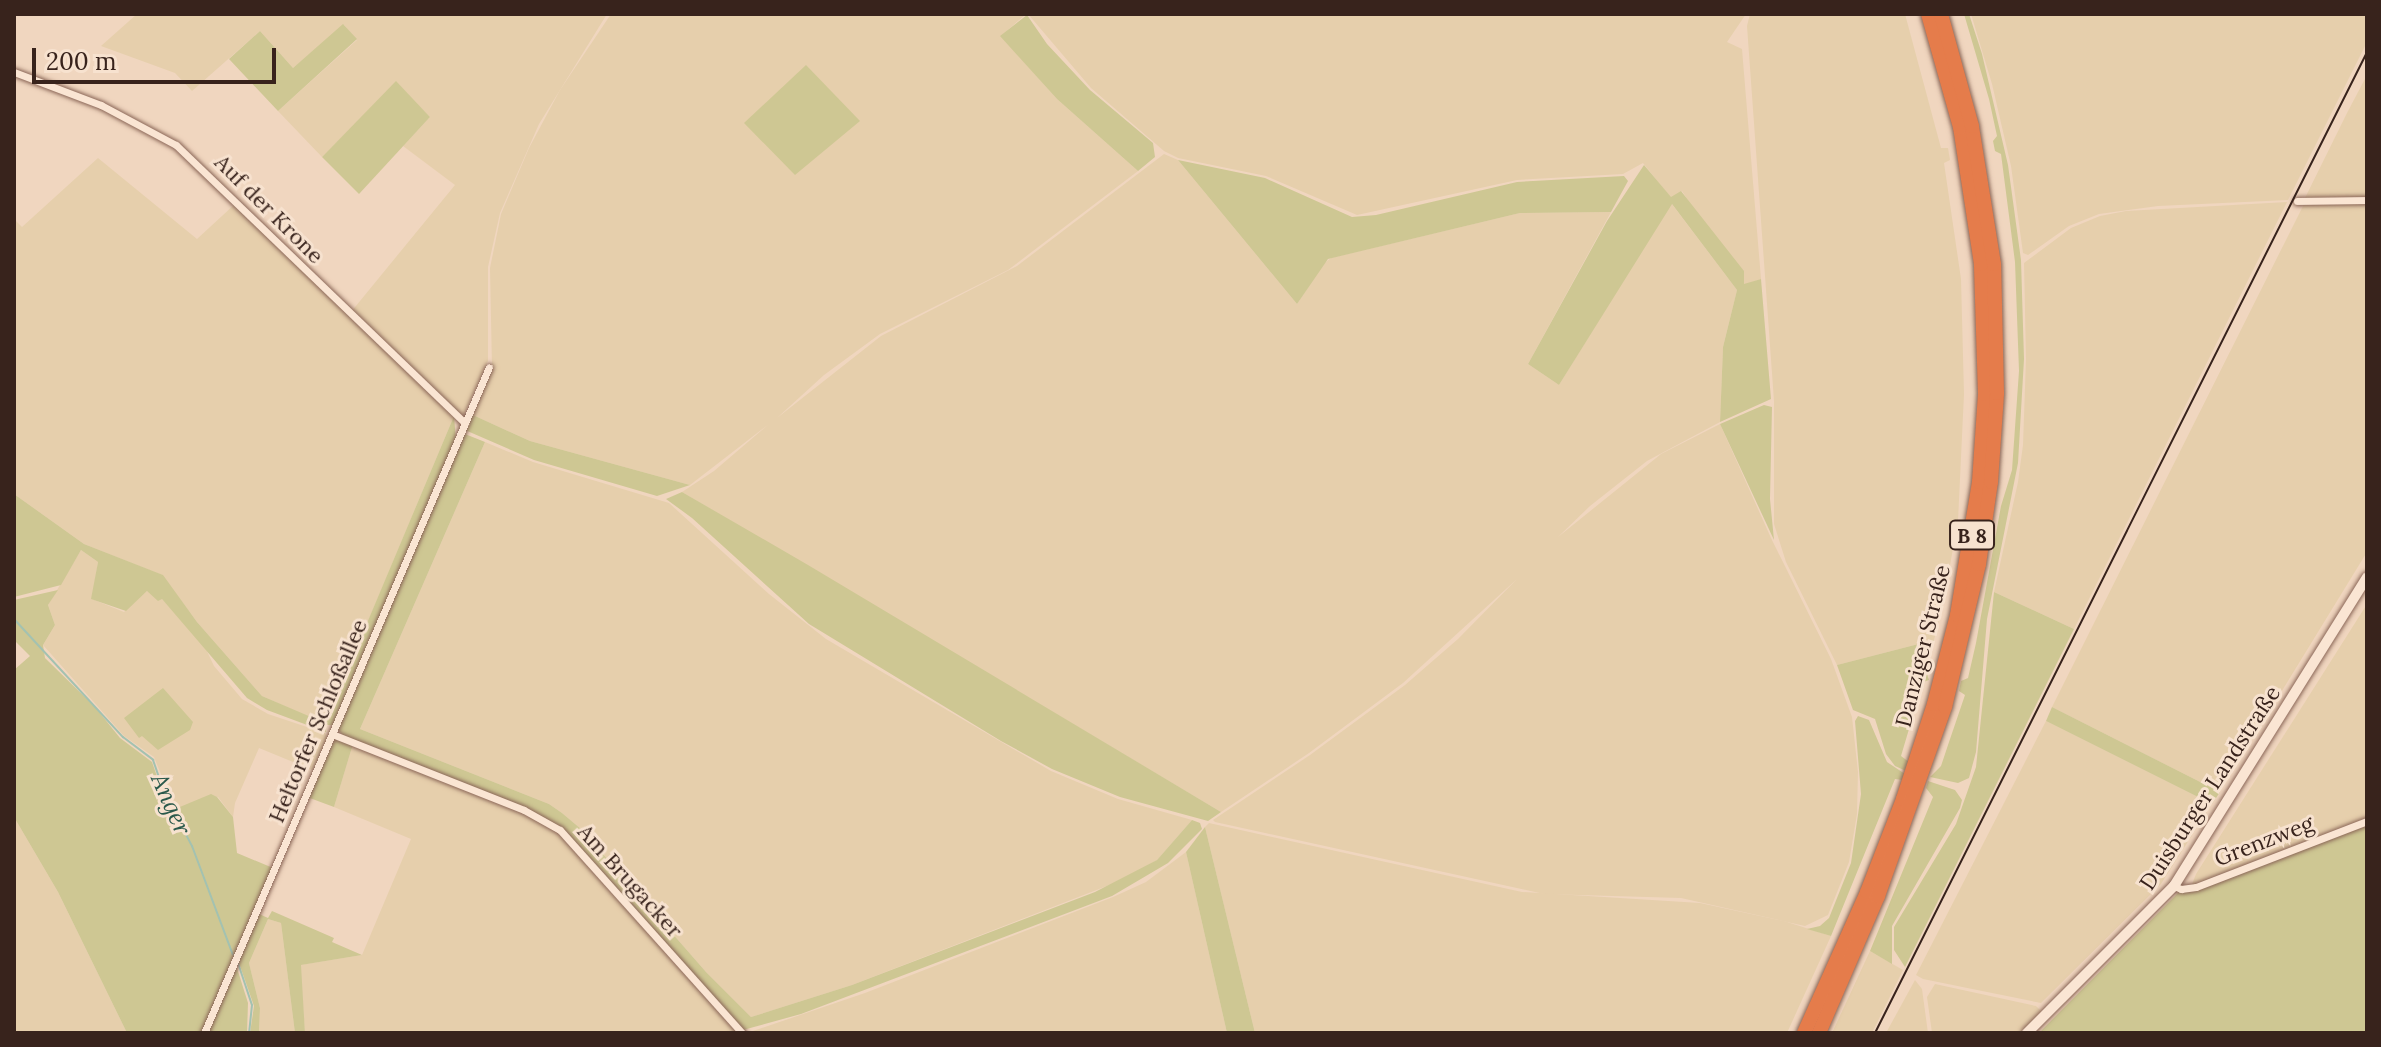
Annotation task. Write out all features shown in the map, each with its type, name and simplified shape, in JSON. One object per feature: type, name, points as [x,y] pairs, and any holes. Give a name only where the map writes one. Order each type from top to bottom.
[{"type":"highway","name":"Danziger Straße","points":[[1804,1033],[1867,892],[1903,799],[1934,704],[1957,615],[1979,482],[1985,381],[1979,250],[1960,127],[1928,14]]},
{"type":"highway","name":"Danziger Straße","points":[[1819,1033],[1878,896],[1945,707],[1976,578],[1991,482],[1997,393],[1994,264],[1972,126],[1941,14]]},
{"type":"main road","name":"Duisburger Landstraße","points":[[2027,1033],[2174,886],[2367,577]]},
{"type":"street","name":"Auf der Krone","points":[[14,72],[101,105],[176,145],[465,423]]},
{"type":"street","points":[[2297,201],[2367,200]]},
{"type":"street","name":"Heltorfer Schloßallee","points":[[204,1033],[489,367]]},
{"type":"street","name":"Am Brugacker","points":[[332,734],[524,810],[560,830],[742,1033]]},
{"type":"street","name":"Grenzweg","points":[[2174,886],[2181,889],[2196,887],[2367,821]]},
{"type":"shaded area","points":[[137,14],[607,14],[539,124],[500,213],[488,267],[488,361],[464,414],[461,415],[351,312],[455,185],[403,146],[430,117],[396,82],[322,157],[278,111],[357,40],[344,25],[293,68],[260,31],[192,91],[175,73],[101,46]]},
{"type":"shaded area","points":[[611,14],[1026,14],[1001,36],[1057,99],[1138,171],[1008,270],[880,334],[824,375],[777,418],[881,336],[1017,266],[1164,154],[1178,160],[1297,304],[1323,264],[1331,258],[1520,213],[1611,212],[1528,364],[1559,385],[1671,203],[1737,290],[1723,347],[1720,422],[1647,461],[1590,506],[1558,537],[1661,454],[1720,424],[1771,538],[1831,659],[1852,717],[1858,772],[1857,814],[1849,862],[1828,915],[1805,926],[1681,898],[1544,894],[1213,820],[1310,755],[1405,685],[1458,639],[1517,579],[1403,683],[1309,753],[1221,812],[682,492],[714,471],[769,424],[690,485],[530,441],[473,415],[492,368],[490,268],[501,214],[529,148],[560,90]]},
{"type":"shaded area","points":[[1028,14],[1746,14],[1727,42],[1742,49],[1761,279],[1744,285],[1682,191],[1671,198],[1643,163],[1623,174],[1517,180],[1357,215],[1266,176],[1178,158],[1164,151],[1091,88]]},
{"type":"shaded area","points":[[1750,14],[1905,14],[1941,148],[1948,148],[1950,160],[1944,163],[1961,279],[1964,394],[1958,521],[1942,609],[1934,640],[1837,665],[1786,562],[1774,524],[1774,401],[1747,26]]},
{"type":"shaded area","points":[[1964,14],[1969,14],[1982,54],[2008,165],[2021,260],[2024,359],[2018,463],[1987,619],[1976,752],[1969,778],[1958,783],[1930,777],[1941,766],[1965,695],[1959,691],[1961,681],[1968,678],[2001,506],[2012,470],[2019,371],[2015,262],[2001,154],[1995,151],[1993,141],[1997,136],[1989,99]]},
{"type":"shaded area","points":[[1971,14],[2367,14],[2367,42],[2288,200],[2158,206],[2099,214],[2069,226],[2028,255],[2023,253],[2011,166],[1992,84]]},
{"type":"shaded area","points":[[1027,15],[1047,44],[1090,90],[1153,143],[1155,157],[1138,171],[1057,99],[1000,36]]},
{"type":"shaded area","points":[[343,24],[357,39],[278,111],[229,59],[260,31],[293,68]]},
{"type":"shaded area","points":[[806,65],[860,121],[795,175],[744,123]]},
{"type":"shaded area","points":[[2367,75],[2367,199],[2304,200],[2347,113]]},
{"type":"shaded area","points":[[396,81],[430,117],[359,194],[322,157]]},
{"type":"shaded area","points":[[98,158],[197,239],[235,204],[454,416],[325,724],[262,696],[197,622],[162,575],[84,544],[14,494],[14,219],[22,227]]},
{"type":"shaded area","points":[[1178,160],[1265,178],[1352,217],[1376,215],[1517,182],[1624,176],[1628,181],[1611,212],[1520,213],[1328,259],[1297,304]]},
{"type":"shaded area","points":[[1644,165],[1671,197],[1681,191],[1744,271],[1744,284],[1761,279],[1771,399],[1720,422],[1723,347],[1737,290],[1672,204],[1559,385],[1528,364],[1607,221]]},
{"type":"shaded area","points":[[2287,202],[2074,629],[1994,592],[2023,445],[2026,359],[2024,263],[2071,228],[2100,216],[2126,211]]},
{"type":"shaded area","points":[[2305,202],[2367,202],[2367,552],[2220,792],[2052,707]]},
{"type":"shaded area","points":[[1764,405],[1772,407],[1770,499],[1774,540],[1720,424]]},
{"type":"shaded area","points":[[473,415],[530,441],[690,485],[657,496],[534,460],[465,430]]},
{"type":"shaded area","points":[[454,416],[456,441],[333,725],[325,725],[326,732],[267,710],[247,698],[162,599],[158,601],[147,591],[126,611],[91,599],[98,562],[81,550],[61,585],[14,597],[14,494],[84,544],[163,575],[197,622],[262,696],[325,723]]},
{"type":"shaded area","points":[[465,434],[485,442],[360,729],[549,804],[562,813],[581,829],[706,972],[751,1017],[852,985],[1095,892],[1157,860],[1192,820],[1200,823],[1202,829],[1168,863],[1112,896],[801,1014],[743,1030],[561,829],[344,737],[338,729],[461,437]]},
{"type":"shaded area","points":[[485,442],[533,462],[669,503],[769,594],[826,639],[1051,771],[1118,799],[1192,820],[1157,860],[1130,877],[852,985],[751,1017],[706,972],[581,829],[562,813],[549,804],[360,729]]},
{"type":"shaded area","points":[[682,492],[1221,812],[1208,821],[1120,797],[1052,769],[1001,741],[809,624],[692,518],[666,499]]},
{"type":"shaded area","points":[[81,550],[98,562],[92,599],[124,612],[147,591],[162,599],[203,643],[214,666],[242,699],[268,714],[325,733],[328,739],[315,771],[259,748],[235,803],[233,817],[218,797],[175,809],[154,757],[124,736],[43,645],[55,625],[48,605]]},
{"type":"shaded area","points":[[58,590],[48,605],[55,625],[43,645],[45,658],[95,707],[120,738],[152,762],[164,797],[175,809],[211,794],[217,797],[233,817],[237,853],[273,868],[202,1033],[127,1033],[58,892],[14,817],[14,670],[30,656],[14,640],[14,600]]},
{"type":"shaded area","points":[[1994,592],[2074,629],[1905,967],[1894,950],[1894,927],[1956,824],[1976,767]]},
{"type":"shaded area","points":[[2367,604],[2367,820],[2191,887],[2196,874]]},
{"type":"shaded area","points":[[1934,640],[1926,671],[1929,680],[1923,682],[1901,756],[1909,762],[1906,771],[1895,766],[1886,754],[1875,719],[1853,710],[1837,665]]},
{"type":"shaded area","points":[[163,688],[193,722],[190,730],[158,750],[142,736],[139,738],[124,718]]},
{"type":"shaded area","points":[[2052,707],[2220,792],[2212,804],[2046,721]]},
{"type":"shaded area","points":[[1858,716],[1869,720],[1887,762],[1905,774],[1903,780],[1895,779],[1831,936],[1807,929],[1820,926],[1829,918],[1851,863],[1861,794],[1855,721]]},
{"type":"shaded area","points":[[2046,721],[2212,804],[2161,884],[2041,1003],[1923,979],[1916,975]]},
{"type":"shaded area","points":[[335,739],[353,744],[334,807],[307,797]]},
{"type":"shaded area","points":[[353,744],[523,811],[559,831],[741,1033],[305,1033],[300,965],[362,955],[411,839],[334,807]]},
{"type":"shaded area","points":[[1928,781],[1955,790],[1962,800],[1892,926],[1892,964],[1870,951],[1933,797],[1926,788]]},
{"type":"shaded area","points":[[14,817],[58,892],[127,1033],[14,1033]]},
{"type":"shaded area","points":[[2367,822],[2367,1033],[2039,1033],[2179,892]]},
{"type":"shaded area","points":[[1209,823],[1522,892],[1700,903],[1784,921],[1831,936],[1787,1033],[1255,1033],[1205,827]]},
{"type":"shaded area","points":[[1205,827],[1255,1033],[1227,1033],[1186,852]]},
{"type":"shaded area","points":[[1186,852],[1227,1033],[747,1033],[865,993],[1113,897],[1146,882]]},
{"type":"shaded area","points":[[272,911],[334,938],[332,942],[362,955],[301,965],[305,1033],[295,1033],[281,923],[268,919],[249,963],[260,1008],[259,1033],[250,1033],[254,1006],[238,960],[257,913],[268,918]]},
{"type":"shaded area","points":[[268,919],[281,923],[295,1033],[259,1033],[260,1008],[249,963]]},
{"type":"shaded area","points":[[1870,951],[1903,970],[1872,1033],[1832,1033]]},
{"type":"shaded area","points":[[236,965],[248,1003],[247,1033],[205,1033]]},
{"type":"shaded area","points":[[1915,980],[1922,989],[1928,1033],[1886,1033]]},
{"type":"shaded area","points":[[1935,984],[2036,1006],[2042,1012],[2022,1033],[1932,1033],[1927,997]]},
{"type":"waterway","name":"Anger","points":[[14,619],[123,737],[153,760],[165,794],[192,846],[233,955]]},
{"type":"waterway","name":"Anger","points":[[237,960],[252,1005],[249,1033]]},
{"type":"tram line","points":[[1875,1033],[2367,52]]}]
